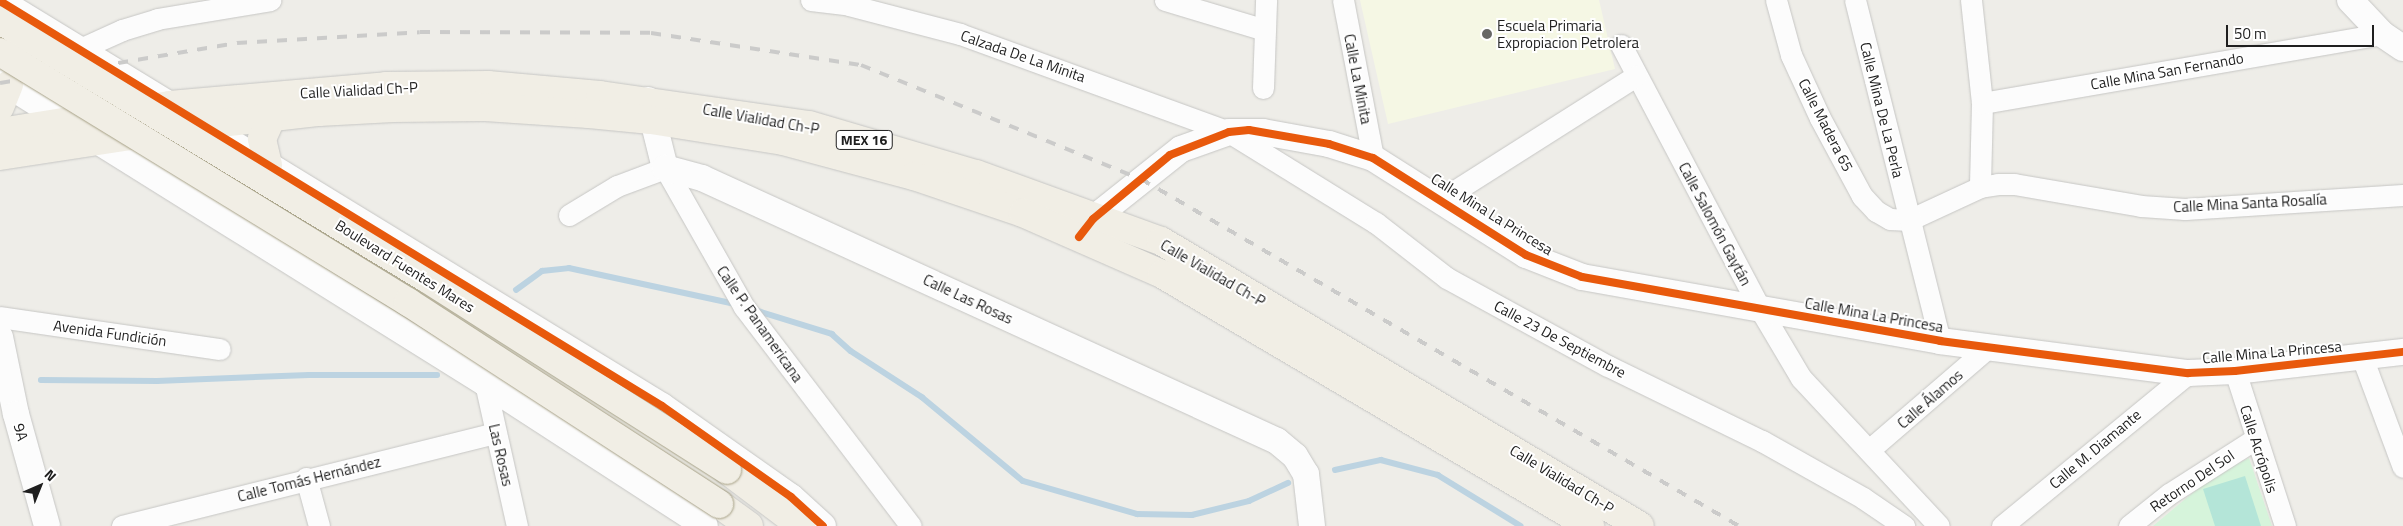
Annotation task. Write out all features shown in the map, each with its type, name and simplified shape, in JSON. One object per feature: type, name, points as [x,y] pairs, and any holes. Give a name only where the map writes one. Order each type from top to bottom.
[{"type":"main road","name":"Boulevard Fuentes Mares","points":[[0,20],[426,278],[726,470],[801,526]]},
{"type":"main road","name":"Boulevard Fuentes Mares","points":[[0,52],[408,302],[712,515],[749,526]]},
{"type":"main road","name":"Calle Vialidad Ch-P","points":[[0,132],[170,105],[395,86],[488,85],[649,110],[783,141],[914,176],[1023,213],[1086,228],[1161,242],[1640,526]]},
{"type":"main road","name":"Calle Vialidad Ch-P","points":[[0,156],[97,140],[212,131],[272,117],[393,108],[485,107],[649,110]]},
{"type":"main road","points":[[268,165],[262,139],[272,117]]},
{"type":"main road","name":"Calle Vialidad Ch-P","points":[[1086,228],[1590,526]]},
{"type":"street","points":[[0,0],[662,406],[791,497],[823,526]]},
{"type":"street","points":[[33,101],[53,74],[80,49],[122,30],[157,19],[270,0]]},
{"type":"street","name":"Calzada De La Minita","points":[[811,0],[849,5],[960,34],[1230,132],[1264,132],[1329,144],[1373,158]]},
{"type":"street","points":[[1165,0],[1265,30]]},
{"type":"street","points":[[1263,88],[1266,0]]},
{"type":"street","name":"Calle La Minita","points":[[1343,0],[1373,158]]},
{"type":"street","name":"Calle Madera 65","points":[[1776,0],[1791,55],[1862,196],[1876,211],[1890,219],[1909,220]]},
{"type":"street","name":"Calle Mina De La Perla","points":[[1855,0],[1940,341]]},
{"type":"street","points":[[1971,0],[1982,103],[1980,187]]},
{"type":"street","points":[[2350,0],[2393,41]]},
{"type":"street","name":"Calle Mina San Fernando","points":[[1982,103],[2393,41]]},
{"type":"street","name":"Calle Salomón Gaytán","points":[[1621,45],[1760,309],[1801,378],[1939,526]]},
{"type":"street","points":[[1442,199],[1636,76]]},
{"type":"street","points":[[3,91],[33,101],[485,383],[712,515]]},
{"type":"street","name":"Calle P. Panamericana","points":[[649,110],[666,168],[744,306],[911,526]]},
{"type":"street","points":[[162,182],[165,162],[179,146],[212,131]]},
{"type":"street","name":"Calzada De La Minita","points":[[1086,228],[1170,155],[1230,132]]},
{"type":"street","name":"Calle 23 De Septiembre","points":[[1230,132],[1376,223],[1447,278],[1608,366],[1762,441],[1863,498],[1904,526]]},
{"type":"street","name":"Calle Mina La Princesa","points":[[1373,158],[1442,199],[1526,255],[1557,270],[1582,277],[1940,341],[2188,373],[2235,371],[2403,352]]},
{"type":"street","points":[[569,215],[617,186],[666,168]]},
{"type":"street","name":"Calle Las Rosas","points":[[666,168],[702,178],[1270,437],[1286,447],[1303,466],[1312,526]]},
{"type":"street","name":"Calle Mina Santa Rosalía","points":[[1909,220],[1980,187],[2014,184],[2141,206],[2185,209],[2403,195]]},
{"type":"street","name":"Avenida Fundición","points":[[0,316],[220,349]]},
{"type":"street","name":"9A","points":[[0,337],[16,414],[47,526]]},
{"type":"street","name":"Calle Álamos","points":[[1869,450],[1990,346]]},
{"type":"street","points":[[2362,357],[2403,466]]},
{"type":"street","name":"Calle Acrópolis","points":[[2235,371],[2255,439],[2285,526]]},
{"type":"street","name":"Calle M. Diamante","points":[[2002,526],[2188,373]]},
{"type":"street","name":"Las Rosas","points":[[485,383],[517,526]]},
{"type":"street","name":"Calle Tomás Hernández","points":[[122,526],[306,478],[495,433]]},
{"type":"street","name":"Retorno Del Sol","points":[[2129,526],[2169,494],[2255,439]]},
{"type":"street","points":[[306,478],[319,526]]},
{"type":"shaded area","name":"Escuela Primaria Expropiacion Petrolera","points":[[1360,0],[1599,0],[1615,69],[1388,124]]},
{"type":"green space","points":[[2249,458],[2272,526],[2153,526],[2214,475]]},
{"type":"green space","points":[[2245,476],[2261,526],[2215,526],[2203,489]]},
{"type":"waterway","points":[[516,290],[542,271],[569,268],[736,304]]},
{"type":"waterway","points":[[755,310],[832,334],[851,351],[922,397],[1023,481],[1137,514],[1192,515],[1249,501],[1288,483]]},
{"type":"waterway","points":[[41,380],[157,381],[309,375],[437,375]]},
{"type":"waterway","points":[[1335,470],[1381,460],[1438,475],[1521,526]]},
{"type":"railway","points":[[0,83],[237,43],[420,32],[651,33],[861,65],[1141,179],[1739,526]]},
{"type":"cycle path","points":[[0,1],[662,406],[791,497],[823,526]]},
{"type":"cycle path","points":[[1079,237],[1093,219],[1170,155],[1229,132],[1249,130],[1329,144],[1373,158],[1526,255],[1582,277],[1940,341],[2188,373],[2235,371],[2403,352]]},
{"type":"place","name":"Escuela Primaria Expropiacion Petrolera","points":[[1487,34]]}]
